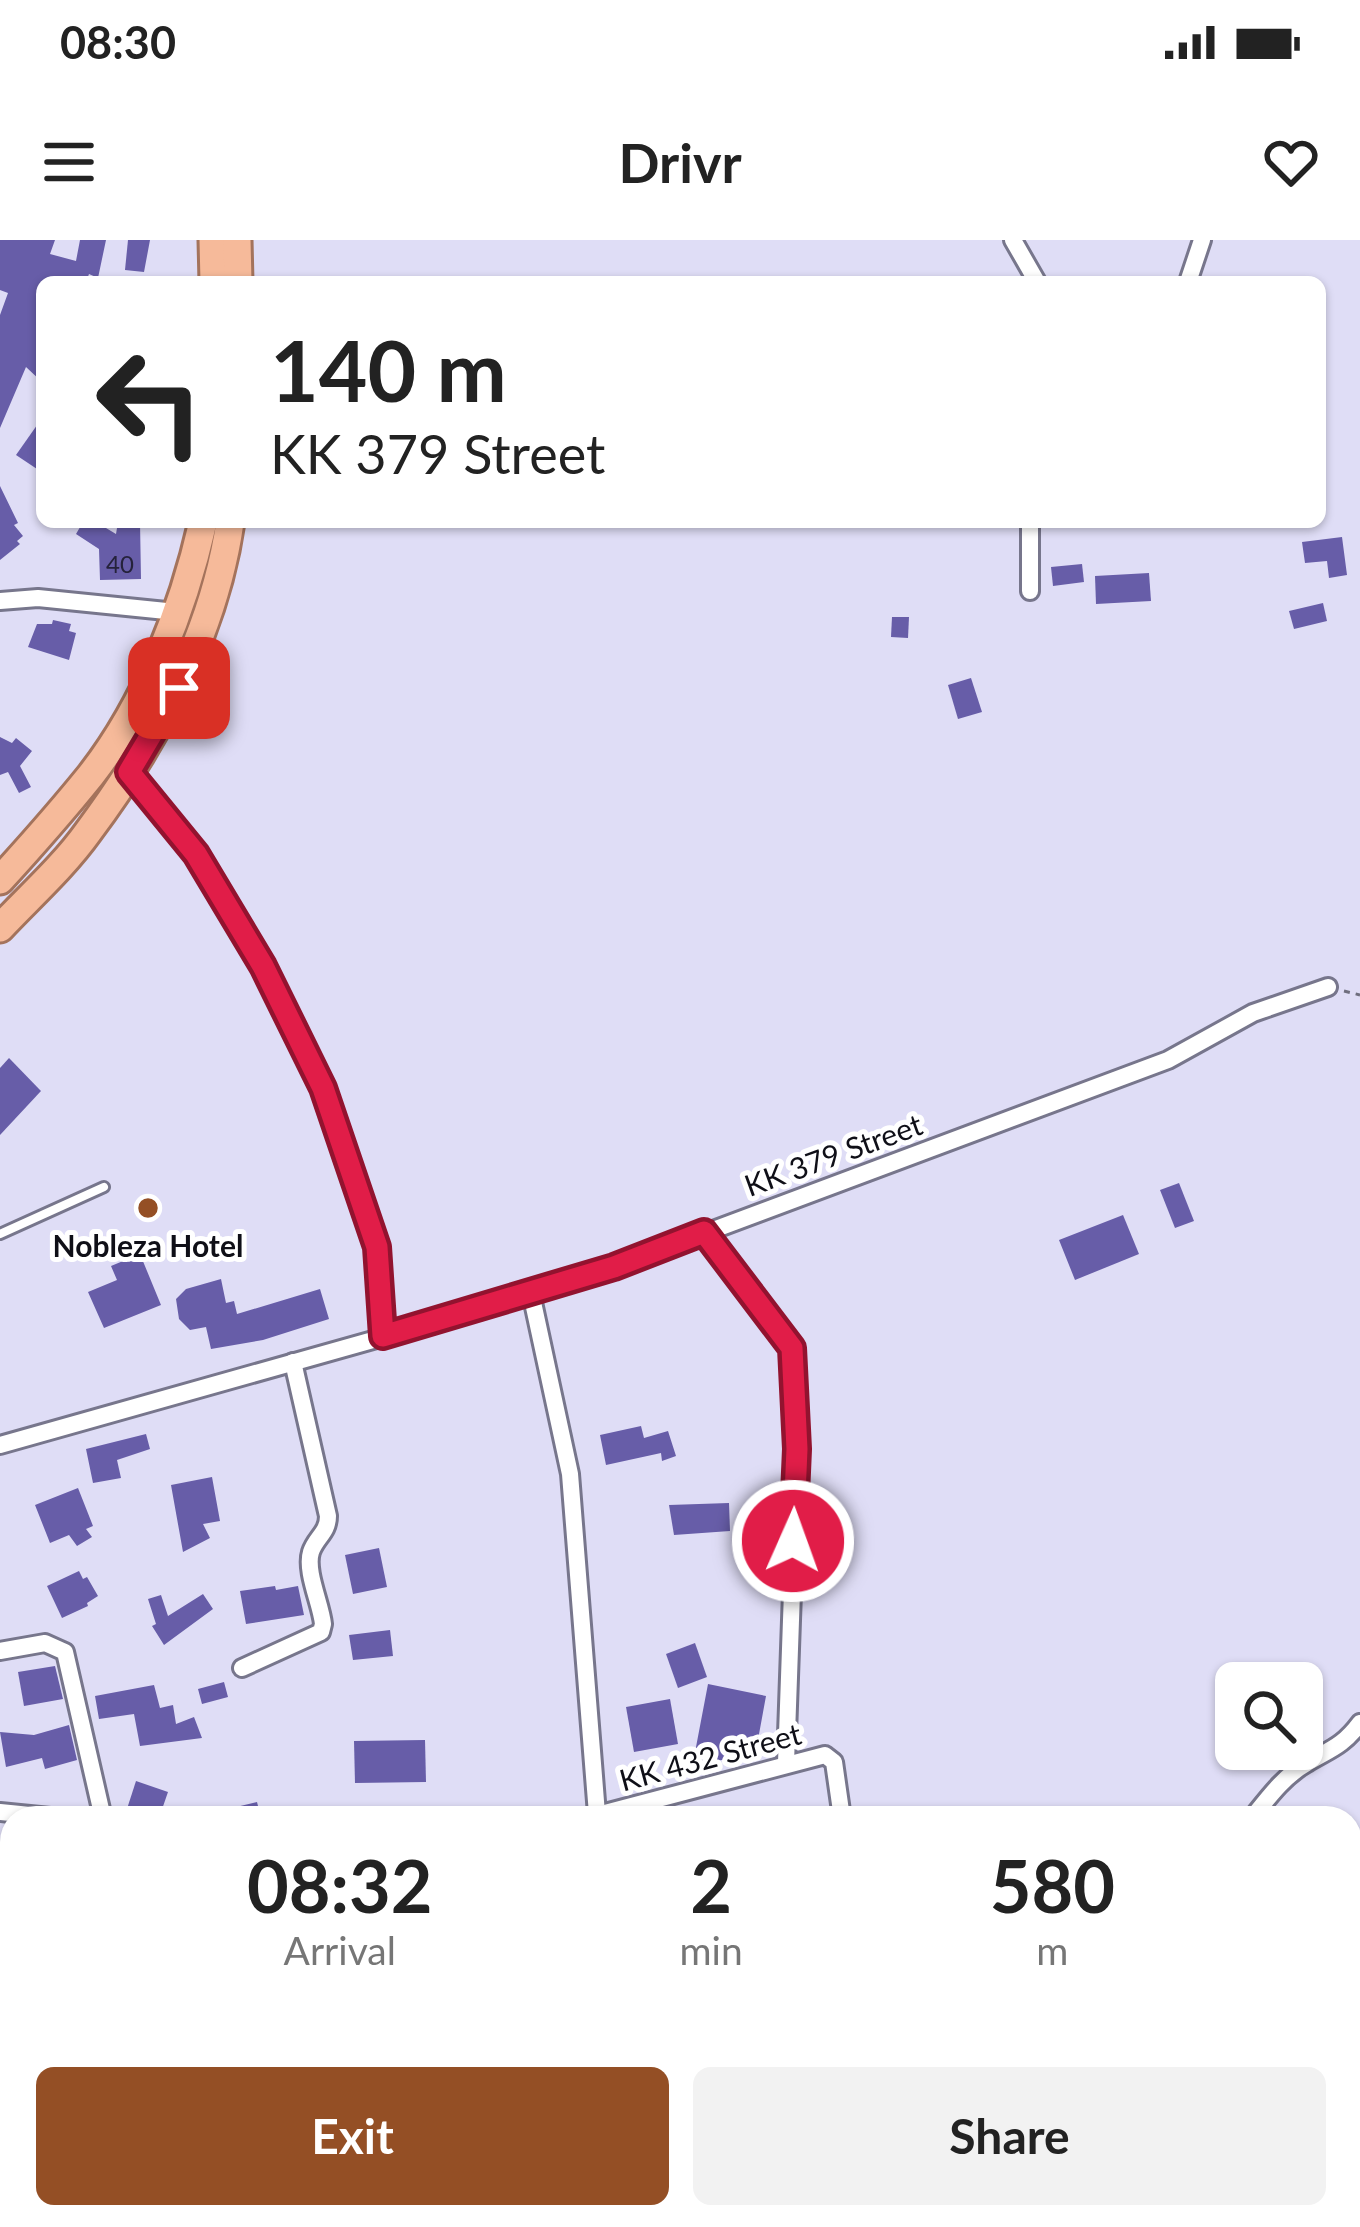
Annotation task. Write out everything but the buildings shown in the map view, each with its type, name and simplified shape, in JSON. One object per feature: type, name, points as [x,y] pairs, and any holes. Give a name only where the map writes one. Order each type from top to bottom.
[{"type":"highway","points":[[212,240],[214,276]]},
{"type":"highway","points":[[237,240],[238,276]]},
{"type":"highway","points":[[0,880],[94,772],[156,663],[201,528]]},
{"type":"highway","points":[[0,928],[86,836],[179,688],[229,528]]},
{"type":"street","points":[[1012,240],[1033,276]]},
{"type":"street","points":[[1190,276],[1202,240]]},
{"type":"street","points":[[1030,528],[1030,591]]},
{"type":"street","points":[[0,602],[38,598],[176,612]]},
{"type":"street","points":[[129,772],[196,854],[263,966],[323,1088],[377,1247],[383,1336]]},
{"type":"street","name":"KK 379 Street","points":[[0,1445],[614,1267],[1168,1060],[1252,1013],[1328,987]]},
{"type":"street","points":[[704,1232],[792,1348],[797,1449],[786,1763]]},
{"type":"street","points":[[531,1293],[570,1474],[590,1806]]},
{"type":"street","points":[[242,1668],[321,1632],[323,1624],[310,1560],[328,1528],[328,1516],[293,1363]]},
{"type":"street","points":[[0,1651],[45,1643],[64,1652],[100,1806]]},
{"type":"street","points":[[1262,1806],[1283,1781],[1308,1762],[1333,1752],[1360,1724]]},
{"type":"street","name":"KK 432 Street","points":[[628,1806],[825,1755],[833,1762],[840,1806]]},
{"type":"lane","points":[[0,1234],[104,1187]]},
{"type":"place","name":"Nobleza Hotel","points":[[148,1208]]},
{"type":"route","points":[[179,688],[129,772],[196,854],[263,966],[323,1088],[377,1247],[383,1336],[614,1267],[704,1232],[792,1348],[797,1449],[793,1541]]}]
